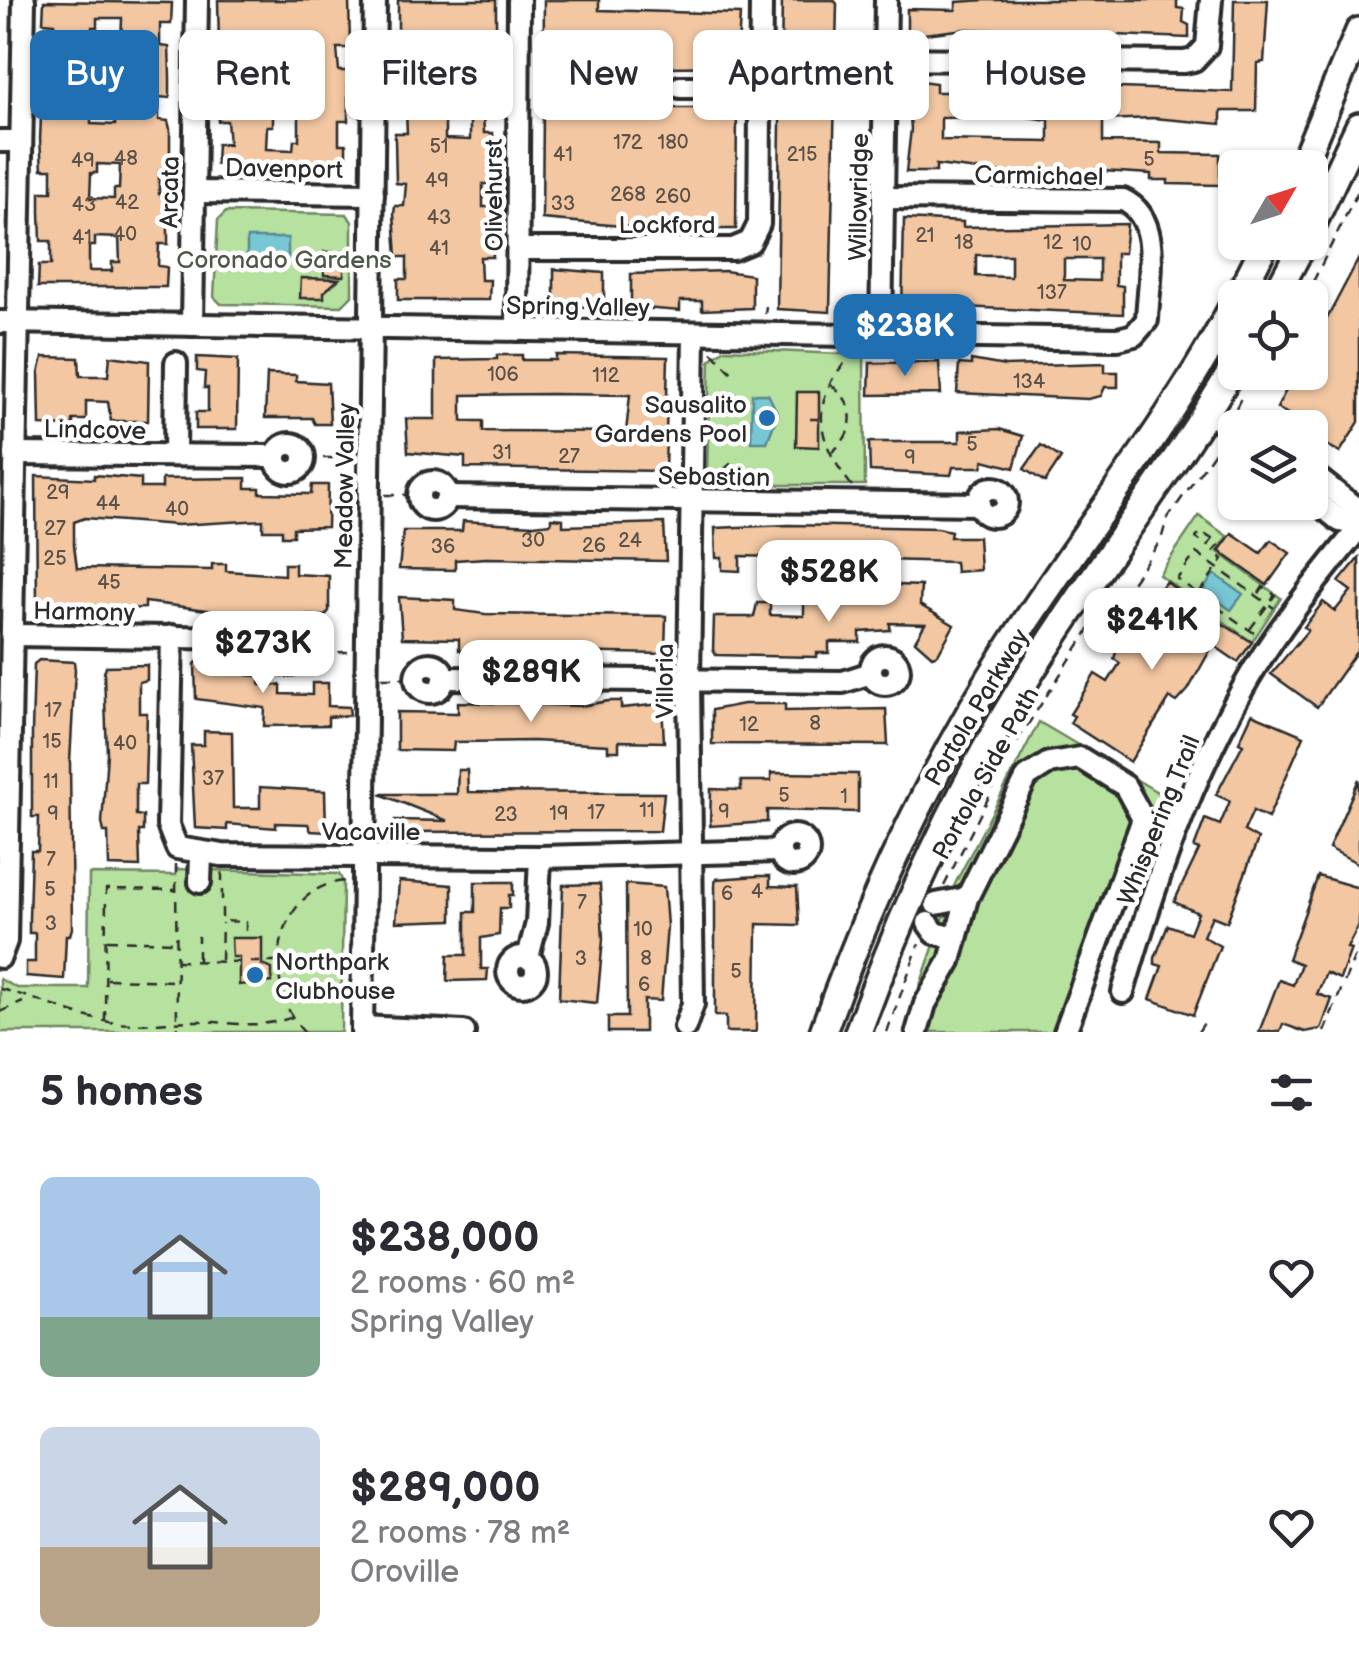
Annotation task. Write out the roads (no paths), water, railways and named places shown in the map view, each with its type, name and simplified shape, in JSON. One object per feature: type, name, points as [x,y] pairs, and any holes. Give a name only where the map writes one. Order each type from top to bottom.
[{"type":"main road","points":[[1309,150],[1359,31]]},
{"type":"main road","points":[[1328,192],[1359,126]]},
{"type":"main road","name":"Portola Parkway","points":[[823,1032],[860,928],[923,794],[1010,646],[1218,332]]},
{"type":"main road","points":[[1207,413],[1196,393],[1218,345]]},
{"type":"main road","name":"Portola Parkway","points":[[858,1032],[883,963],[956,800],[1043,652],[1220,390]]},
{"type":"street","points":[[0,957],[6,941],[5,782],[15,454],[9,323],[11,141],[24,0]]},
{"type":"street","name":"Arcata","points":[[192,325],[197,0]]},
{"type":"street","name":"Meadow Valley","points":[[362,1030],[375,0]]},
{"type":"street","name":"Olivehurst","points":[[518,330],[520,0]]},
{"type":"street","name":"Lockford","points":[[761,0],[761,30]]},
{"type":"street","name":"Willowridge","points":[[885,30],[886,0]]},
{"type":"street","points":[[929,59],[1194,60],[1207,46],[1211,0]]},
{"type":"street","points":[[680,87],[693,87]]},
{"type":"street","name":"Lockford","points":[[518,249],[744,247],[758,224],[760,120]]},
{"type":"street","name":"Willowridge","points":[[881,335],[884,120]]},
{"type":"street","name":"Davenport","points":[[194,192],[373,194]]},
{"type":"street","name":"Carmichael","points":[[883,198],[1123,200],[1136,206],[1149,228],[1147,320]]},
{"type":"street","name":"Spring Valley","points":[[9,323],[1118,339],[1134,335],[1147,320]]},
{"type":"street","name":"Villoria","points":[[683,1030],[693,1004],[689,680],[694,332]]},
{"type":"street","name":"Lindcove","points":[[175,455],[176,363]]},
{"type":"street","points":[[1207,413],[1218,420]]},
{"type":"street","name":"Lindcove","points":[[15,454],[275,456],[290,444],[302,450],[305,458]]},
{"type":"street","points":[[1328,486],[1353,506],[1359,524],[1340,521],[1328,511]]},
{"type":"street","name":"Sebastian","points":[[418,495],[422,506],[434,511],[448,497],[979,504]]},
{"type":"street","name":"Whispering Trail","points":[[1123,992],[1186,808],[1243,686],[1359,524]]},
{"type":"street","name":"Harmony","points":[[12,635],[251,638],[274,646],[290,636],[301,644],[302,653]]},
{"type":"street","name":"Vacaville","points":[[172,636],[168,826],[177,848],[212,855],[540,857],[780,852]]},
{"type":"street","points":[[415,678],[419,688],[432,692],[445,678],[843,682],[870,673]]},
{"type":"street","points":[[917,1032],[925,1004],[950,961],[967,898],[1026,778],[1049,762],[1080,758],[1125,786],[1143,819],[1065,1032]]},
{"type":"street","points":[[200,882],[212,855]]},
{"type":"street","points":[[528,958],[538,923],[540,857]]},
{"type":"street","points":[[956,938],[936,933],[932,914],[967,898]]},
{"type":"street","points":[[362,1030],[464,1032]]},
{"type":"water","points":[[247,238],[288,238],[288,264],[247,263]]},
{"type":"water","points":[[752,394],[768,394],[778,414],[767,442],[751,442]]},
{"type":"water","points":[[1214,574],[1243,594],[1231,610],[1203,590]]},
{"type":"place","name":"Sausalito Gardens Pool","points":[[767,418]]},
{"type":"place","name":"Northpark Clubhouse","points":[[255,975]]},
{"type":"park label","name":"Coronado Gardens","points":[[284,259]]}]
